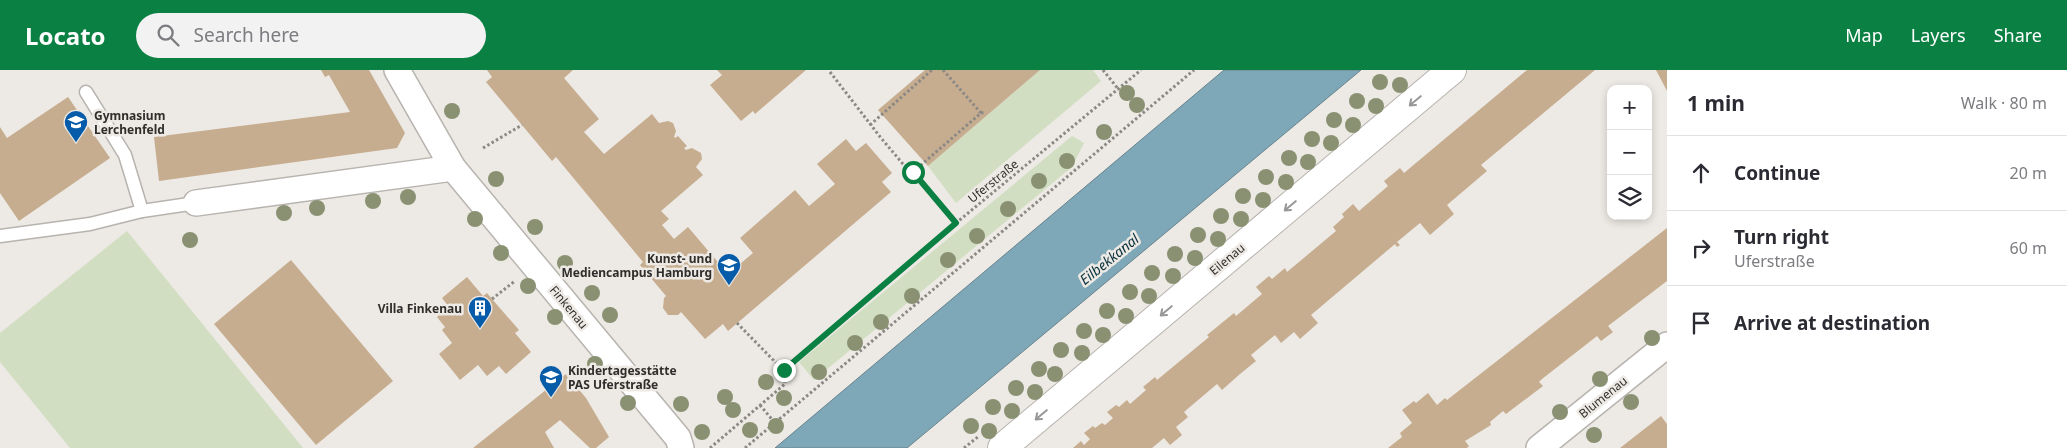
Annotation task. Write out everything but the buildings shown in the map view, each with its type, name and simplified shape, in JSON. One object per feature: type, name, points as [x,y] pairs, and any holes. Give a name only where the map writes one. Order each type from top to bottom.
[{"type":"street","name":"Finkenau","points":[[397,70],[453,168],[678,438],[681,448]]},
{"type":"street","name":"Eilenau","points":[[1002,448],[1452,70]]},
{"type":"street","points":[[196,203],[453,168]]},
{"type":"street","name":"Blumenau","points":[[1538,448],[1667,345]]},
{"type":"lane","points":[[86,92],[125,155],[142,211]]},
{"type":"lane","points":[[0,236],[90,224],[142,211],[196,203]]},
{"type":"path","points":[[870,125],[932,70]]},
{"type":"path","points":[[913,172],[983,112],[943,70]]},
{"type":"path","points":[[1103,70],[1119,90]]},
{"type":"path","name":"Uferstraße","points":[[784,370],[956,223],[1141,70]]},
{"type":"path","points":[[745,448],[1194,70]]},
{"type":"path","points":[[830,72],[870,125],[956,223]]},
{"type":"path","points":[[483,148],[522,126]]},
{"type":"path","points":[[492,299],[518,280]]},
{"type":"path","points":[[710,448],[785,384],[786,372],[737,323]]},
{"type":"path","points":[[760,405],[775,423]]},
{"type":"green space","points":[[1040,70],[1093,70],[1101,81],[956,203],[928,166]]},
{"type":"green space","points":[[1072,136],[1084,143],[1072,167],[814,380],[799,362]]},
{"type":"green space","points":[[127,231],[303,448],[70,448],[0,362],[0,333]]},
{"type":"water","name":"Eilbekkanal","points":[[1224,70],[1361,70],[907,448],[775,448]]},
{"type":"place","name":"Gymnasium Lerchenfeld","points":[[76,143]]},
{"type":"place","name":"Kunst- und Mediencampus Hamburg","points":[[729,286]]},
{"type":"place","name":"Villa Finkenau","points":[[480,329]]},
{"type":"place","name":"Kindertagesstätte PAS Uferstraße","points":[[551,398]]},
{"type":"route","points":[[784,370],[956,223],[913,172]]}]
